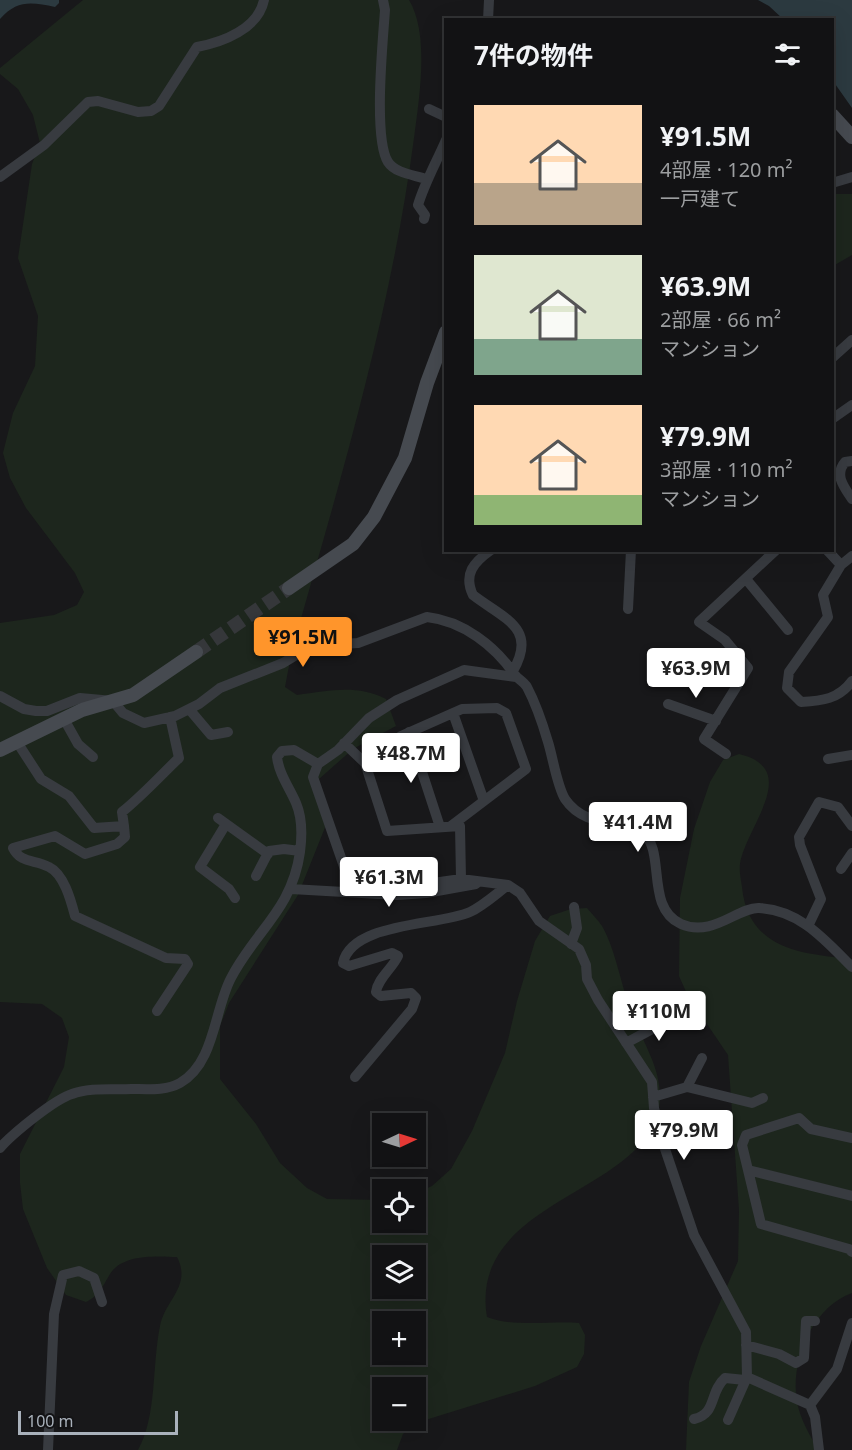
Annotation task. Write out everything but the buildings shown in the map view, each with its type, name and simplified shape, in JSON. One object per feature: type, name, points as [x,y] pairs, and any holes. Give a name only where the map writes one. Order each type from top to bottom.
[{"type":"street","points":[[0,177],[44,145],[88,102],[98,101],[138,112],[151,111],[159,106],[197,47],[224,41],[253,20],[264,0]]},
{"type":"street","points":[[383,0],[385,10],[380,90],[383,148],[388,163],[396,169],[426,179]]},
{"type":"street","points":[[488,18],[489,0]]},
{"type":"street","points":[[429,109],[444,113]]},
{"type":"street","points":[[834,117],[852,137]]},
{"type":"street","points":[[424,219],[425,215],[418,205],[426,179],[434,169],[444,145]]},
{"type":"street","points":[[834,182],[852,177]]},
{"type":"street","points":[[289,588],[353,544],[374,517],[405,458],[427,383],[444,337]]},
{"type":"street","points":[[834,356],[852,340]]},
{"type":"street","points":[[834,418],[852,405]]},
{"type":"street","points":[[852,461],[845,462],[840,468],[840,480],[852,499]]},
{"type":"street","points":[[488,552],[475,562],[469,574],[469,587],[473,595],[517,628],[523,638],[524,647],[514,674]]},
{"type":"street","points":[[628,609],[631,552]]},
{"type":"street","points":[[726,754],[704,739],[748,668],[725,640],[699,622],[774,552]]},
{"type":"street","points":[[829,552],[841,565]]},
{"type":"street","points":[[852,556],[841,565],[823,595],[828,617],[789,672],[787,688],[801,702],[817,701],[835,697],[852,681]]},
{"type":"street","points":[[746,579],[788,630]]},
{"type":"street","points":[[0,696],[24,709],[36,711],[47,711],[80,698],[113,701],[123,713],[144,723],[170,717],[189,709],[220,688],[283,663],[311,646],[358,643],[427,617],[438,618],[466,630],[493,648],[526,685],[547,740],[565,798],[591,819],[641,830],[649,838],[660,896],[669,915],[681,924],[695,927],[719,924],[757,908],[809,924],[852,967]]},
{"type":"street","points":[[0,750],[82,710],[133,695],[196,652]]},
{"type":"street","points":[[514,674],[464,670],[396,700],[369,718],[344,744],[318,764],[313,777],[348,878],[433,883],[461,879],[508,885],[520,893],[539,921],[579,949],[586,965],[587,979],[652,1082],[662,1140],[694,1235],[746,1332],[746,1378],[728,1420]]},
{"type":"street","points":[[668,704],[716,721]]},
{"type":"street","points":[[365,763],[409,732],[453,713],[462,710],[497,708],[506,713],[526,769],[446,827]]},
{"type":"street","points":[[189,709],[211,735],[228,732]]},
{"type":"street","points":[[453,713],[484,801]]},
{"type":"street","points":[[157,1011],[189,964],[184,959],[166,958],[75,916],[60,877],[50,867],[27,861],[16,854],[13,848],[55,836],[85,854],[117,844],[125,837],[122,812],[145,794],[148,787],[179,758],[170,717]]},
{"type":"street","points":[[64,719],[78,744],[93,757]]},
{"type":"street","points":[[409,732],[446,827]]},
{"type":"street","points":[[17,742],[41,778],[69,796],[94,828],[124,826]]},
{"type":"street","points":[[344,744],[365,763],[387,831],[460,826],[461,879]]},
{"type":"street","points":[[0,1148],[24,1125],[70,1094],[88,1090],[166,1088],[180,1083],[193,1072],[203,1058],[230,979],[291,889],[300,851],[301,824],[297,804],[278,767],[276,757],[282,751],[294,750],[318,764]]},
{"type":"street","points":[[828,759],[852,755]]},
{"type":"street","points":[[809,924],[821,899],[799,837],[819,802],[838,807],[851,823]]},
{"type":"street","points":[[235,898],[229,889],[200,867],[222,821],[268,854]]},
{"type":"street","points":[[256,876],[268,854],[284,849],[300,851]]},
{"type":"street","points":[[841,869],[852,853]]},
{"type":"street","points":[[291,889],[406,894],[483,883]]},
{"type":"street","points":[[355,1077],[412,1009],[416,998],[411,993],[381,996],[376,992],[377,984],[394,965],[398,956],[392,953],[349,966],[343,963],[345,953],[360,940],[374,935],[409,924],[470,912],[508,885]]},
{"type":"street","points":[[571,944],[577,928],[574,907]]},
{"type":"street","points":[[626,1043],[654,1028],[657,1016],[673,1010]]},
{"type":"street","points":[[687,1086],[702,1058]]},
{"type":"street","points":[[653,1097],[687,1086],[752,1103],[763,1098]]},
{"type":"street","points":[[852,1138],[811,1129],[799,1118],[746,1135],[742,1145],[761,1224],[849,1249],[852,1252]]},
{"type":"street","points":[[748,1170],[852,1196]]},
{"type":"street","points":[[48,1450],[54,1314],[63,1275],[79,1271],[94,1278],[102,1302]]},
{"type":"street","points":[[746,1345],[779,1354],[796,1363],[804,1358],[806,1321]]},
{"type":"street","points":[[810,1404],[837,1369],[852,1323]]},
{"type":"street","points":[[694,1419],[706,1415],[718,1384],[725,1378],[746,1378],[810,1404],[815,1417],[819,1450]]},
{"type":"shaded area","points":[[0,0],[59,0],[59,3],[55,7],[25,4],[12,8],[0,19]]},
{"type":"shaded area","points":[[83,0],[409,0],[415,14],[421,49],[420,86],[404,203],[392,268],[362,396],[292,650],[285,687],[297,695],[342,690],[375,694],[386,699],[396,726],[353,749],[319,779],[326,825],[298,895],[229,1003],[220,1026],[220,1079],[256,1124],[280,1163],[307,1188],[327,1199],[372,1200],[372,1233],[426,1233],[426,1189],[451,1169],[472,1131],[505,1053],[517,1001],[535,941],[550,916],[571,909],[587,908],[607,936],[633,1017],[655,1067],[660,1099],[651,1131],[628,1156],[532,1220],[505,1245],[489,1277],[487,1317],[519,1323],[579,1323],[585,1335],[584,1354],[577,1367],[535,1386],[426,1420],[426,1377],[372,1377],[372,1431],[407,1431],[403,1434],[397,1450],[138,1450],[144,1437],[151,1406],[160,1326],[180,1285],[181,1267],[177,1257],[140,1258],[123,1263],[115,1267],[103,1287],[86,1302],[66,1295],[47,1268],[23,1209],[20,1154],[64,1067],[69,1037],[62,1018],[42,1004],[0,1002],[0,623],[54,615],[77,605],[84,592],[75,573],[26,508],[10,478],[3,453],[13,413],[35,366],[38,316],[18,258],[32,164],[40,143],[33,115],[18,89],[0,74],[0,68]]},
{"type":"shaded area","points":[[758,0],[852,0],[852,108],[834,82],[834,18],[782,18],[769,6]]},
{"type":"shaded area","points":[[834,194],[852,194],[852,255],[834,265]]},
{"type":"shaded area","points":[[739,754],[758,762],[767,772],[769,786],[740,864],[746,908],[755,924],[766,936],[780,944],[814,954],[852,959],[852,1293],[838,1300],[815,1324],[806,1338],[797,1370],[797,1402],[800,1415],[818,1450],[686,1450],[689,1382],[701,1346],[738,1261],[739,1210],[728,1055],[688,996],[679,976],[680,898],[694,829],[710,782],[723,760]]},
{"type":"tunnel","points":[[196,652],[289,588]]}]
